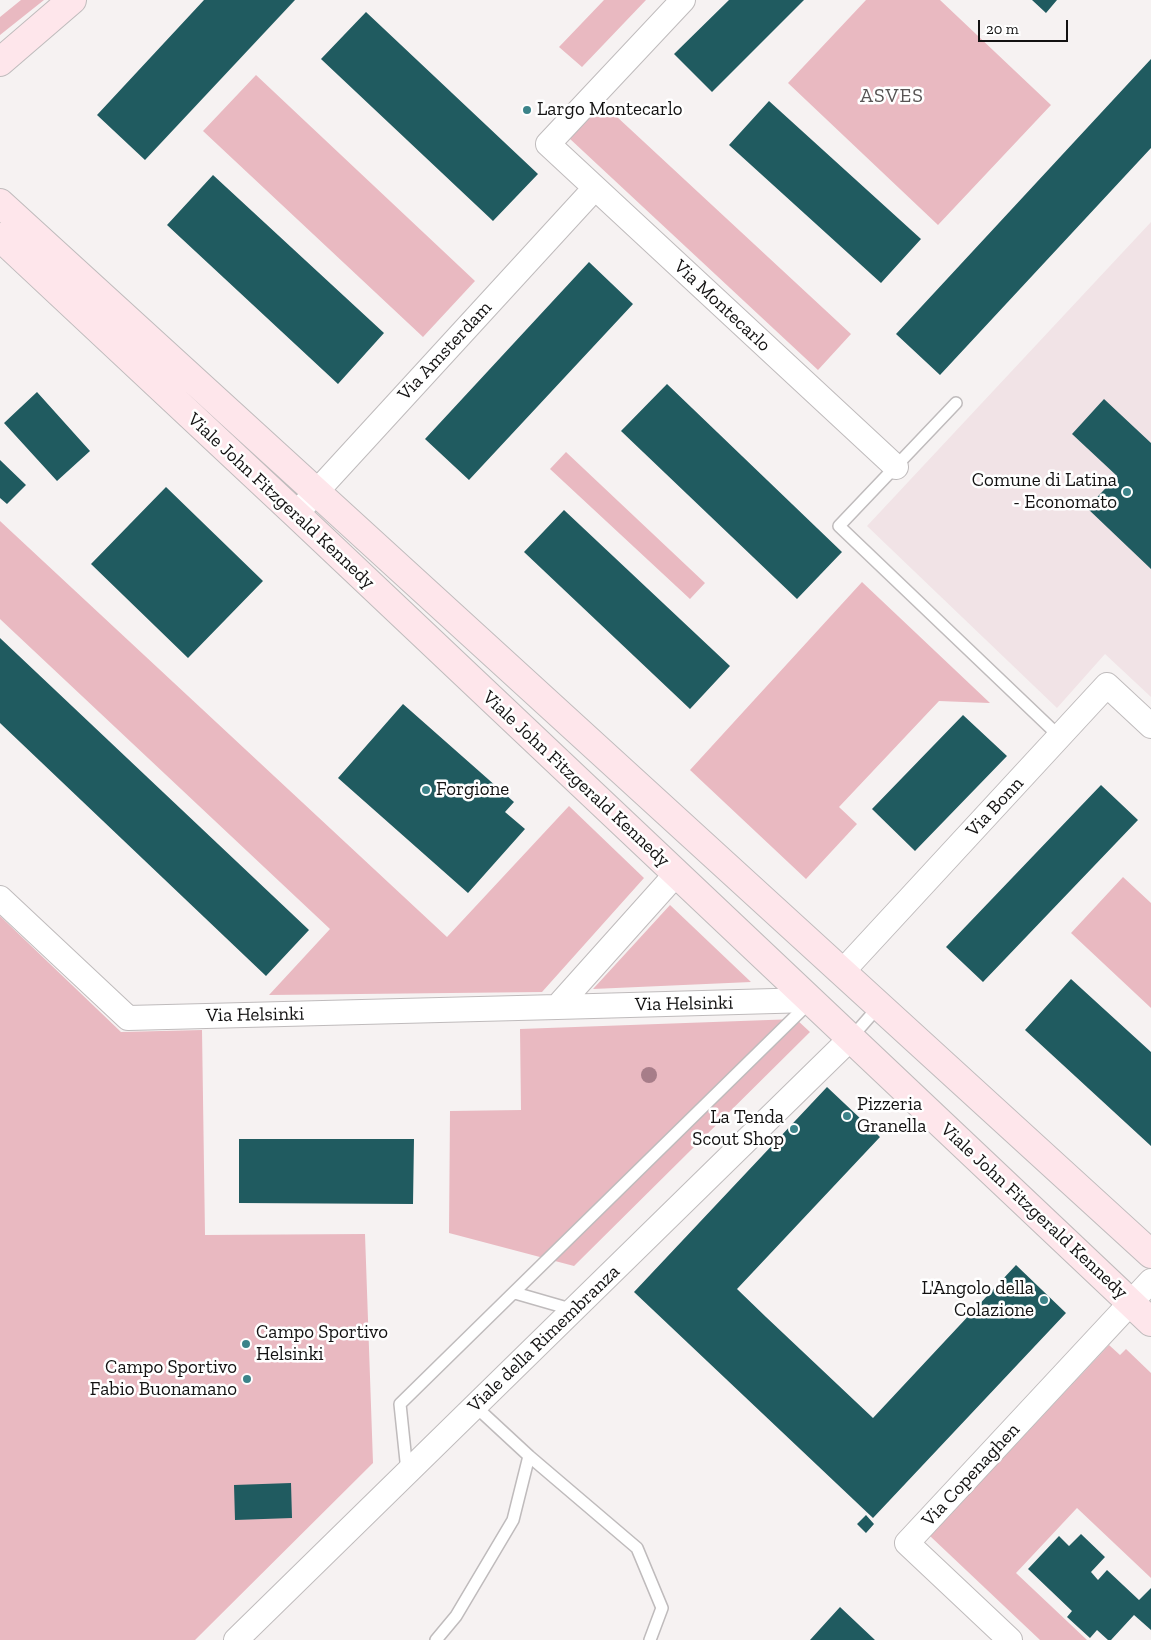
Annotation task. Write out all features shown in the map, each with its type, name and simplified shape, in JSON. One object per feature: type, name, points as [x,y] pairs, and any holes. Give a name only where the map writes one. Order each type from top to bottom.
[{"type":"street","points":[[0,62],[72,0]]},
{"type":"street","name":"Via Montecarlo","points":[[683,0],[548,144],[896,467]]},
{"type":"street","name":"Via Amsterdam","points":[[296,514],[595,188]]},
{"type":"street","name":"Viale John Fitzgerald Kennedy","points":[[0,203],[1151,1254]]},
{"type":"street","name":"Viale John Fitzgerald Kennedy","points":[[0,237],[1151,1322]]},
{"type":"street","name":"Via Bonn","points":[[842,972],[1107,686],[1151,726]]},
{"type":"street","points":[[557,1007],[676,873]]},
{"type":"street","name":"Via Helsinki","points":[[0,898],[128,1018],[811,1000]]},
{"type":"street","name":"Viale della Rimembranza","points":[[236,1640],[851,1038]]},
{"type":"street","points":[[1131,1303],[1151,1281]]},
{"type":"street","name":"Via Copenaghen","points":[[1010,1640],[907,1543],[1131,1303]]},
{"type":"lane","points":[[956,403],[839,526],[1060,737]]},
{"type":"lane","points":[[408,1472],[400,1404],[811,1000]]},
{"type":"lane","points":[[851,1038],[879,1006]]},
{"type":"lane","points":[[515,1293],[574,1310]]},
{"type":"lane","points":[[475,1406],[529,1456],[636,1548],[662,1608],[650,1640]]},
{"type":"lane","points":[[436,1640],[456,1616],[513,1520],[529,1456]]},
{"type":"shaded area","points":[[21,0],[44,0],[0,35],[0,17]]},
{"type":"shaded area","points":[[604,0],[646,0],[582,67],[559,47]]},
{"type":"shaded area","points":[[866,0],[940,0],[1051,105],[938,225],[788,83]]},
{"type":"shaded area","points":[[256,75],[475,281],[423,337],[203,131]]},
{"type":"shaded area","points":[[602,103],[851,334],[818,370],[569,138]]},
{"type":"shaded area","points":[[1151,222],[1151,697],[1105,654],[1057,708],[867,526]]},
{"type":"shaded area","points":[[566,452],[705,583],[690,599],[550,469]]},
{"type":"shaded area","points":[[0,521],[447,937],[569,806],[644,878],[542,992],[269,995],[330,929],[0,619]]},
{"type":"shaded area","points":[[862,582],[990,703],[939,701],[839,807],[857,824],[806,879],[690,770]]},
{"type":"shaded area","points":[[1123,877],[1151,903],[1151,1008],[1071,933]]},
{"type":"shaded area","points":[[670,905],[751,982],[593,989]]},
{"type":"shaded area","points":[[0,916],[121,1032],[202,1030],[205,1235],[365,1234],[373,1463],[195,1640],[0,1640]]},
{"type":"shaded area","points":[[796,1019],[810,1032],[574,1266],[449,1233],[450,1111],[521,1110],[520,1029]]},
{"type":"shaded area","points":[[1109,1345],[1120,1355],[1126,1349],[1151,1373],[1151,1578],[1077,1508],[1016,1573],[1087,1640],[1040,1640],[930,1536]]},
{"type":"building","points":[[204,0],[295,0],[145,160],[97,115]]},
{"type":"building","points":[[729,0],[804,0],[712,92],[674,54]]},
{"type":"building","points":[[1032,0],[1057,0],[1046,13]]},
{"type":"building","points":[[366,12],[538,174],[493,221],[321,59]]},
{"type":"building","points":[[1151,59],[1151,148],[940,375],[896,334]]},
{"type":"building","points":[[769,101],[921,239],[881,283],[729,145]]},
{"type":"building","points":[[213,175],[384,333],[338,384],[167,225]]},
{"type":"building","points":[[589,262],[633,304],[469,480],[425,439]]},
{"type":"building","points":[[667,384],[842,552],[797,599],[621,431]]},
{"type":"building","points":[[37,392],[90,451],[57,481],[4,423]]},
{"type":"building","name":"Comune di Latina - Economato","points":[[1104,399],[1151,443],[1151,569],[1087,508],[1117,476],[1072,434]]},
{"type":"building","points":[[0,460],[26,485],[7,504],[0,498]]},
{"type":"building","points":[[166,487],[263,581],[188,658],[91,564]]},
{"type":"building","points":[[564,510],[730,666],[690,709],[524,552]]},
{"type":"building","points":[[0,638],[309,930],[266,976],[0,723]]},
{"type":"building","name":"Forgione","points":[[403,704],[514,802],[505,812],[525,829],[468,893],[338,778]]},
{"type":"building","points":[[963,715],[1007,756],[915,851],[872,809]]},
{"type":"building","points":[[1101,785],[1138,820],[983,982],[946,947]]},
{"type":"building","points":[[1071,979],[1151,1052],[1151,1146],[1025,1030]]},
{"type":"building","points":[[827,1087],[880,1137],[737,1289],[766,1317],[873,1418],[1016,1265],[1066,1313],[873,1518],[634,1292]]},
{"type":"building","points":[[239,1139],[414,1139],[413,1204],[239,1203]]},
{"type":"building","points":[[291,1483],[292,1518],[235,1520],[234,1485]]},
{"type":"building","points":[[866,1515],[874,1524],[866,1533],[857,1524]]},
{"type":"building","points":[[1081,1534],[1105,1557],[1091,1572],[1098,1580],[1107,1570],[1139,1600],[1151,1588],[1151,1630],[1134,1615],[1111,1640],[1108,1640],[1097,1630],[1090,1638],[1067,1617],[1072,1611],[1028,1569],[1059,1536],[1069,1546]]},
{"type":"building","points":[[840,1607],[875,1640],[810,1640]]},
{"type":"place","name":"Largo Montecarlo","points":[[527,110]]},
{"type":"place","name":"Comune di Latina - Economato","points":[[1127,492]]},
{"type":"place","name":"Forgione","points":[[426,790]]},
{"type":"place","name":"Pizzeria Granella","points":[[847,1116]]},
{"type":"place","name":"La Tenda Scout Shop","points":[[794,1129]]},
{"type":"place","name":"L'Angolo della Colazione","points":[[1044,1300]]},
{"type":"place","name":"Campo Sportivo Helsinki","points":[[246,1344]]},
{"type":"place","name":"Campo Sportivo Fabio Buonamano","points":[[247,1379]]},
{"type":"district","name":"ASVES","points":[[892,96]]}]
